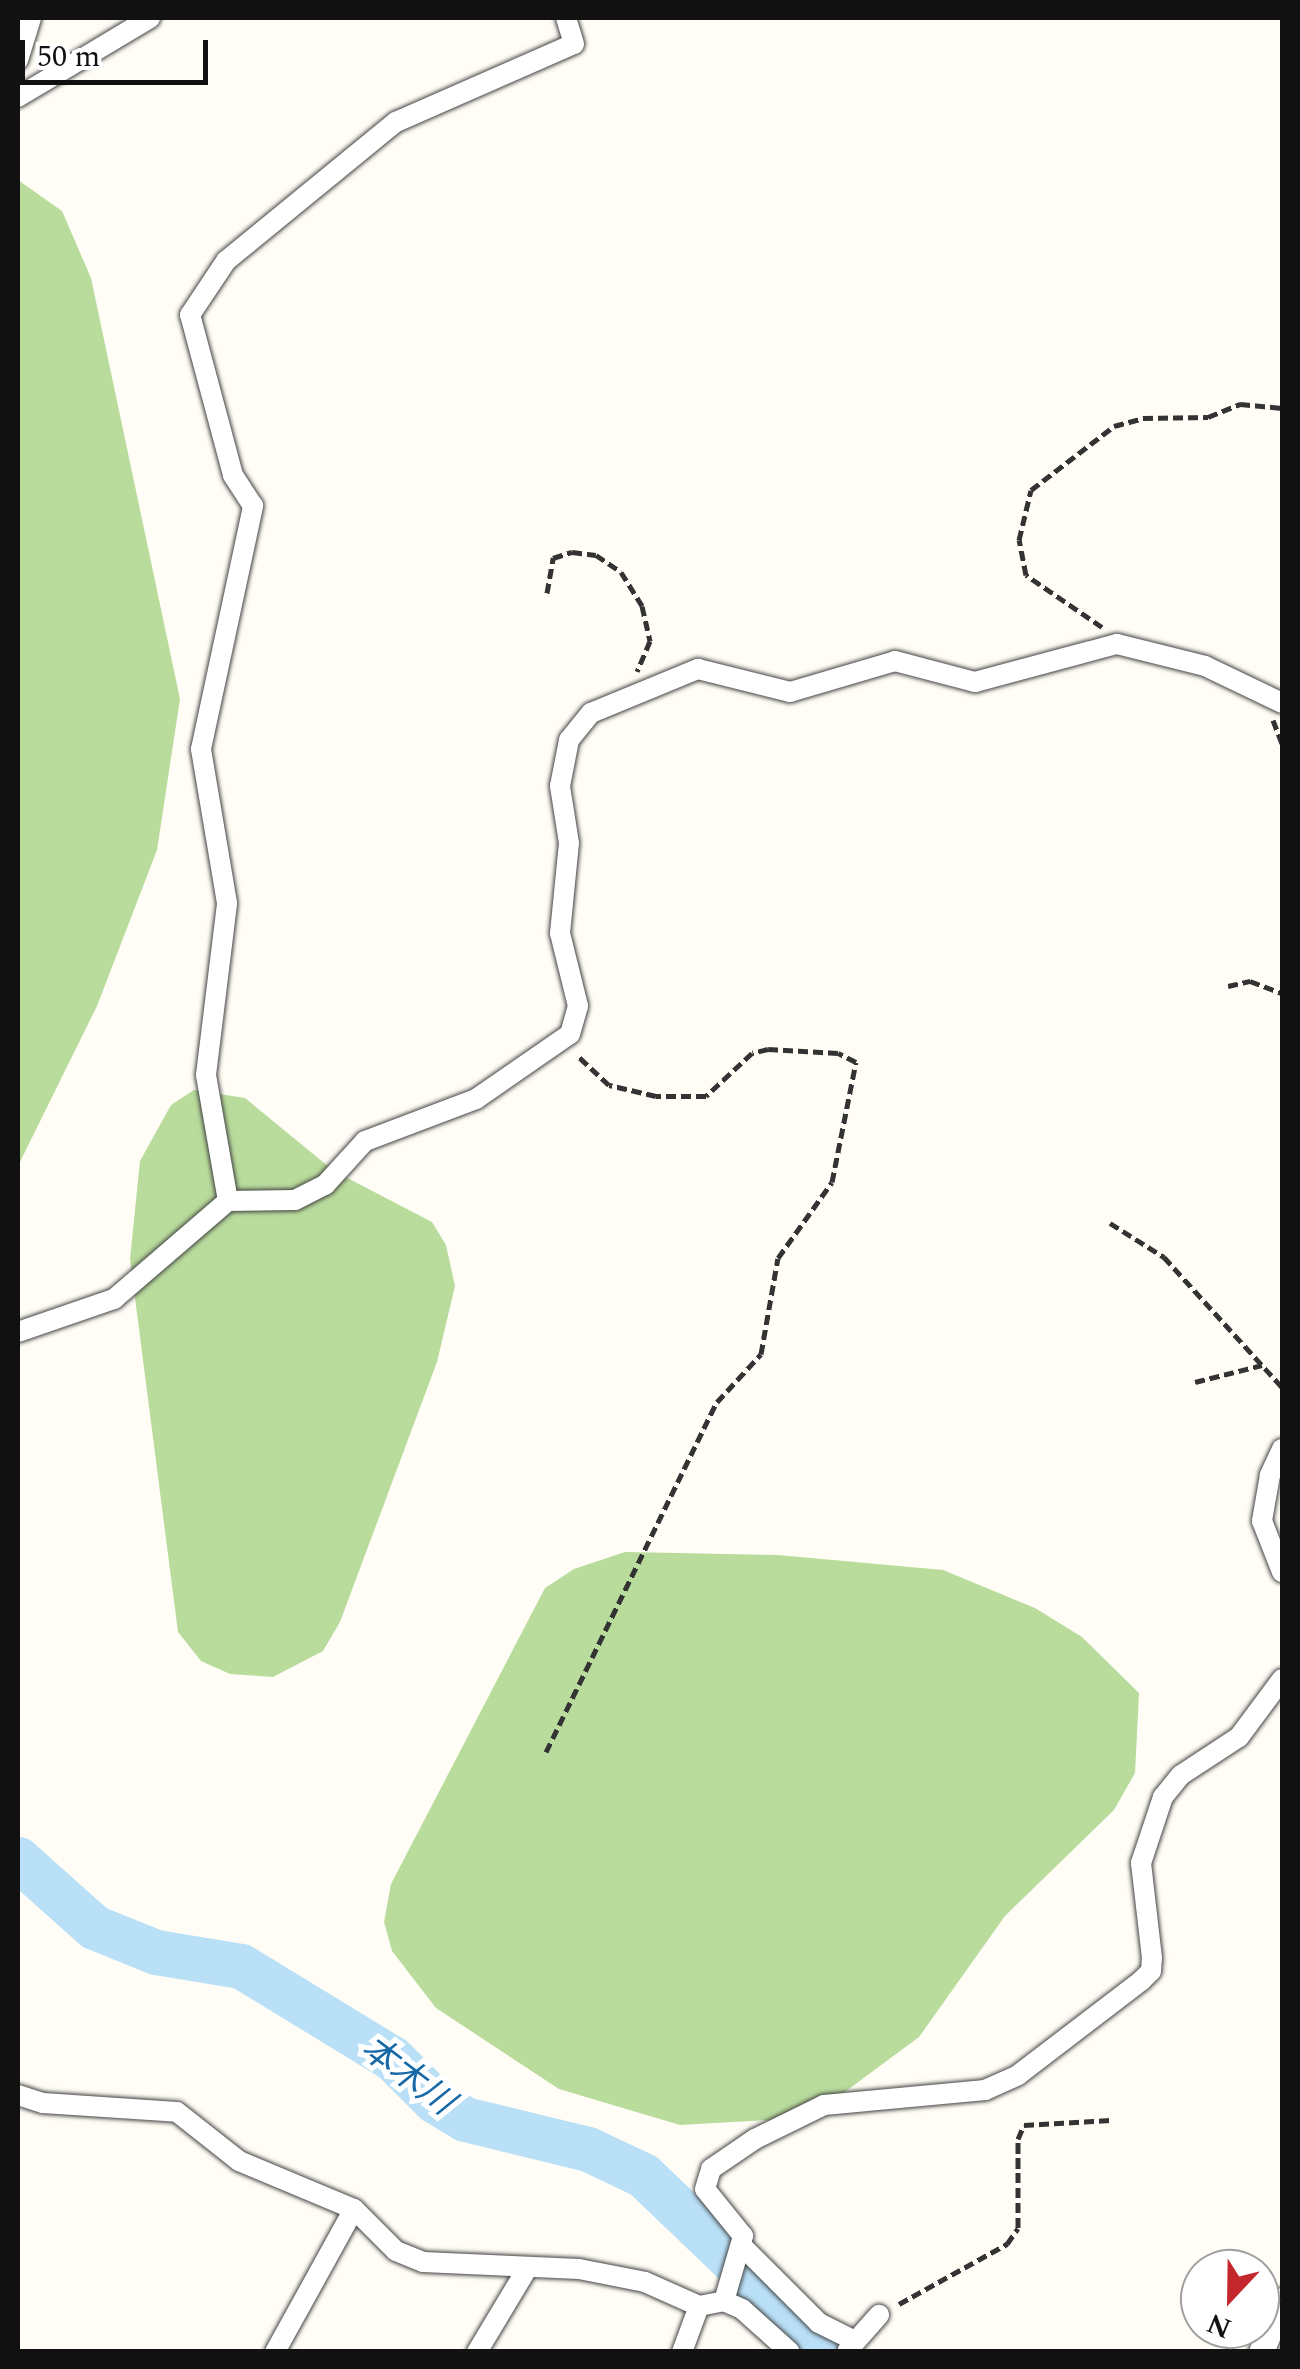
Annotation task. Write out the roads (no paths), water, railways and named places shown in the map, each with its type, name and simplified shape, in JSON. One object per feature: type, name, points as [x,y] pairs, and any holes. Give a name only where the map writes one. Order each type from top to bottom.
[{"type":"street","points":[[18,60],[31,18]]},
{"type":"street","points":[[18,97],[150,18]]},
{"type":"street","points":[[228,1201],[206,1075],[227,903],[201,749],[253,506],[233,475],[190,314],[226,261],[396,122],[574,44],[566,18]]},
{"type":"street","points":[[18,1332],[114,1298],[228,1201],[294,1200],[324,1185],[365,1141],[476,1098],[570,1034],[578,1006],[560,933],[569,843],[562,757],[578,723],[605,708],[698,669],[790,692],[876,662],[914,664],[975,682],[1117,644],[1205,666],[1282,703]]},
{"type":"street","points":[[1282,1449],[1270,1474],[1262,1520],[1282,1572]]},
{"type":"street","points":[[724,2302],[742,2236],[705,2188],[711,2170],[754,2139],[824,2105],[985,2090],[1018,2075],[1151,1972],[1141,1863],[1155,1815],[1181,1776],[1239,1737],[1282,1679]]},
{"type":"street","points":[[18,2094],[42,2103],[177,2112],[240,2161],[354,2209],[396,2250],[424,2262],[528,2268],[645,2282],[699,2306],[724,2302],[790,2352]]},
{"type":"street","points":[[275,2352],[354,2209]]},
{"type":"street","points":[[742,2246],[820,2322],[851,2346],[878,2316]]},
{"type":"street","points":[[477,2352],[528,2268]]},
{"type":"street","points":[[682,2352],[699,2306]]},
{"type":"waterway","name":"本木川","points":[[18,1859],[94,1927],[156,1952],[241,1966],[392,2058],[435,2101],[465,2119],[588,2149],[643,2175],[828,2352]]}]
